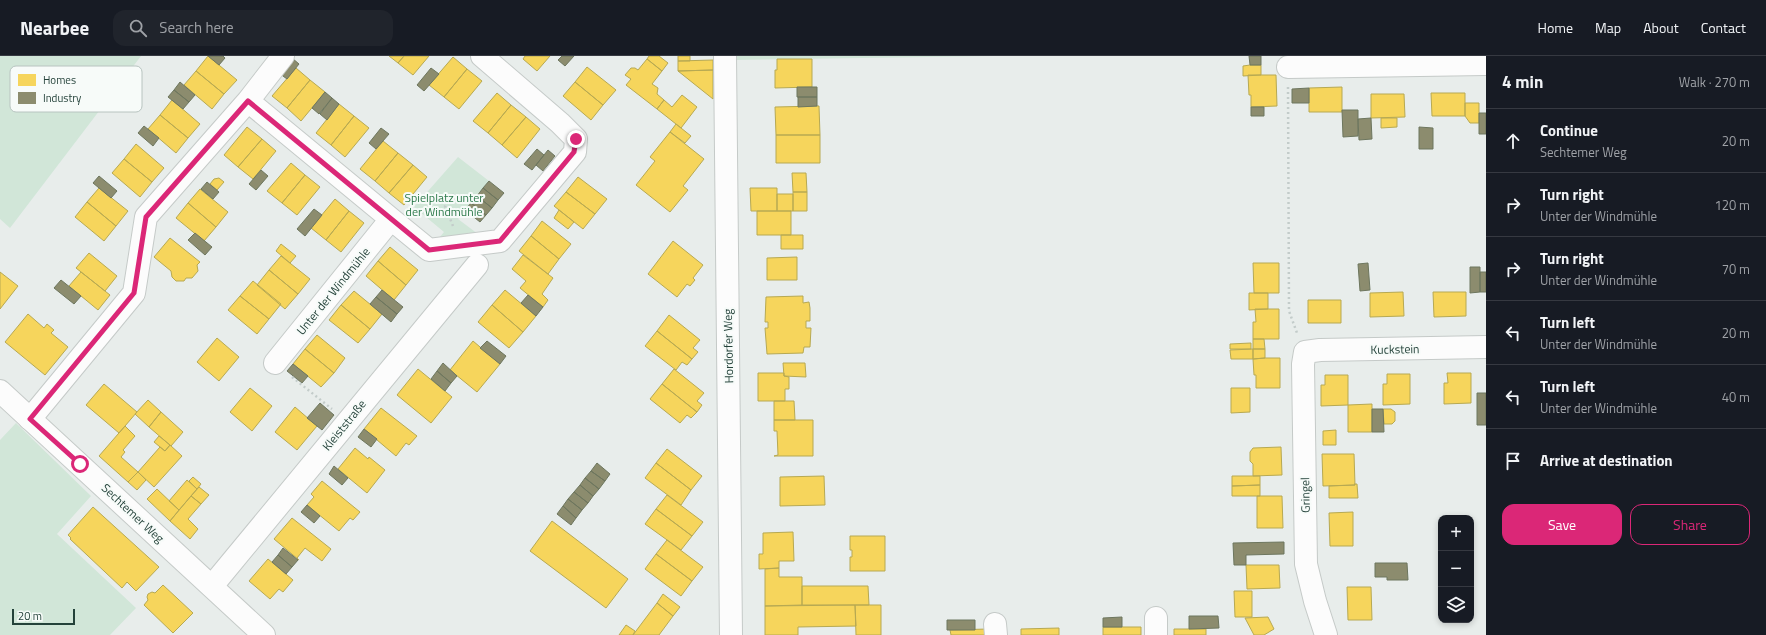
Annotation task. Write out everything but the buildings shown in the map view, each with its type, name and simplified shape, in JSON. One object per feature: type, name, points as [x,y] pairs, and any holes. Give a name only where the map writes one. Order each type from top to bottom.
[{"type":"street","points":[[30,419],[134,293],[146,217],[248,101],[283,56]]},
{"type":"street","points":[[248,101],[429,250],[500,241],[574,152],[576,139],[560,123],[482,56]]},
{"type":"street","name":"Hordorfer Weg","points":[[725,56],[731,635]]},
{"type":"street","points":[[1288,68],[1486,64]]},
{"type":"street","name":"Unter der Windmühle","points":[[276,363],[391,219]]},
{"type":"street","name":"Kleiststraße","points":[[212,586],[477,265]]},
{"type":"street","name":"Kuckstein","points":[[1305,352],[1320,350],[1486,347]]},
{"type":"street","name":"Gringel","points":[[1305,352],[1303,364],[1306,564],[1315,601],[1326,635]]},
{"type":"street","name":"Sechtemer Weg","points":[[0,391],[264,635]]},
{"type":"path","points":[[1288,68],[1289,311],[1305,352]]},
{"type":"path","points":[[454,194],[445,206],[452,220],[456,246]]},
{"type":"green space","points":[[0,56],[141,56],[133,66],[10,66],[10,112],[98,112],[10,228],[0,219]]},
{"type":"green space","points":[[734,56],[994,56],[734,60]]},
{"type":"green space","name":"Spielplatz unter der Windmühle","points":[[458,157],[489,181],[458,219],[482,237],[435,243],[444,232],[414,207]]},
{"type":"green space","points":[[16,423],[91,496],[57,534],[136,608],[110,635],[0,635],[0,440]]},
{"type":"route","points":[[80,464],[30,419],[134,293],[146,217],[248,101],[429,250],[500,241],[574,152],[576,139]]}]
